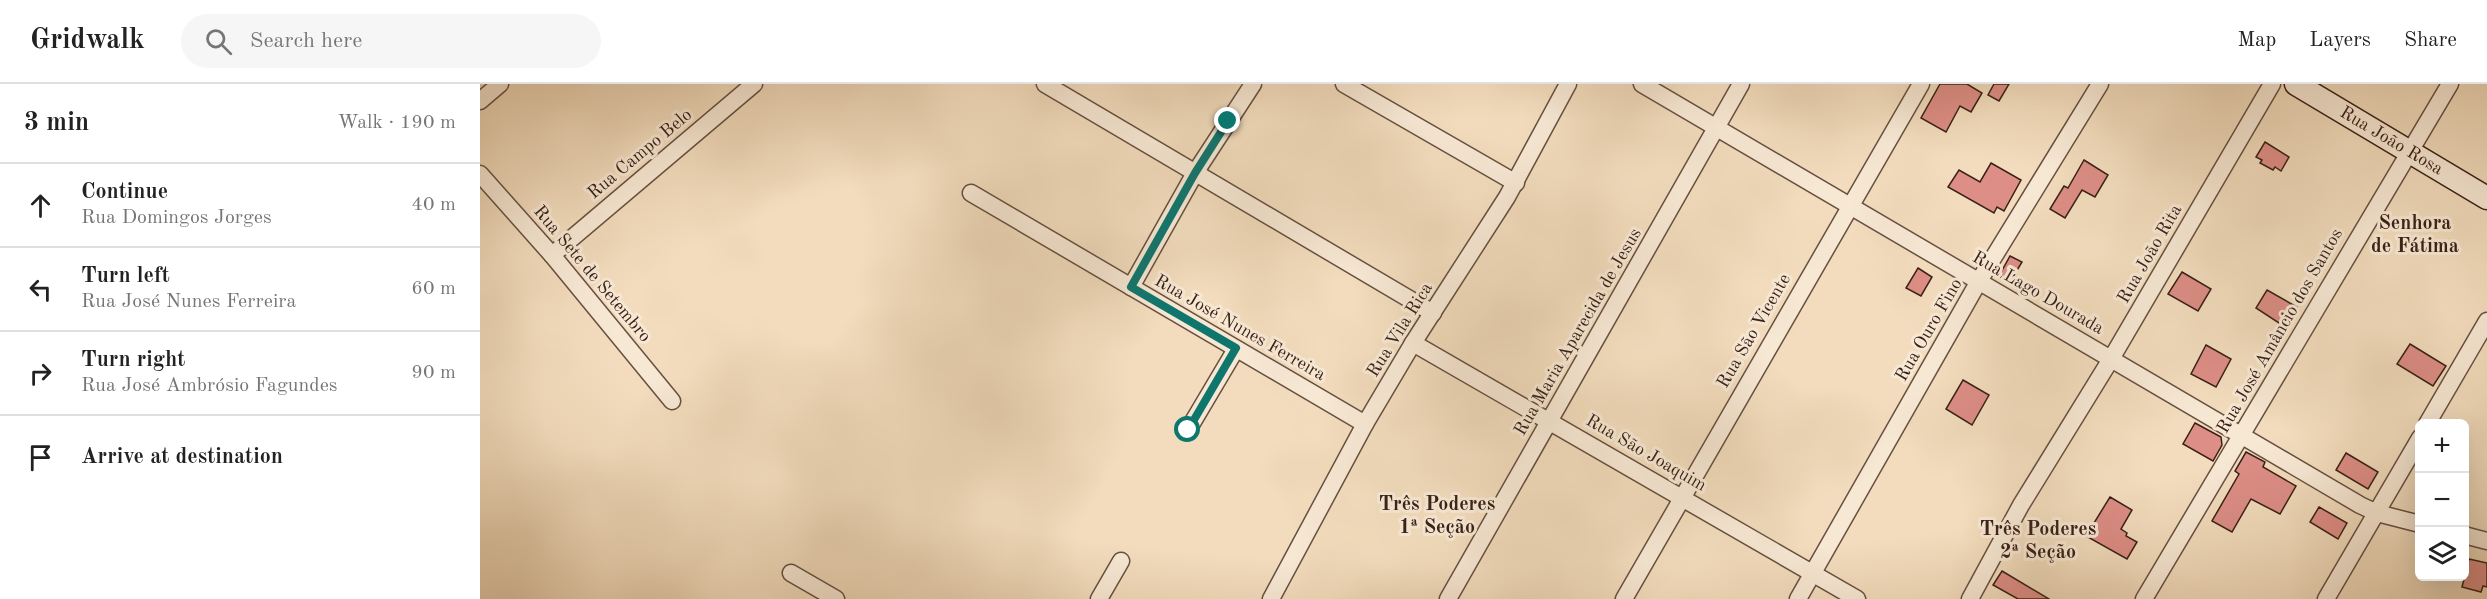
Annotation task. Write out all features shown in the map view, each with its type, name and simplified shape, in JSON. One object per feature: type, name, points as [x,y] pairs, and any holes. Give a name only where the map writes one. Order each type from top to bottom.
[{"type":"main road","name":"Rua João Rosa","points":[[2296,84],[2487,198]]},
{"type":"street","points":[[480,101],[500,84]]},
{"type":"street","name":"Rua Campo Belo","points":[[552,255],[754,84]]},
{"type":"street","points":[[1045,84],[1433,313]]},
{"type":"street","points":[[1131,287],[1195,173],[1253,84]]},
{"type":"street","points":[[1344,84],[1516,183]]},
{"type":"street","name":"Rua Vila Rica","points":[[1271,599],[1365,424],[1413,343],[1516,183],[1568,84]]},
{"type":"street","name":"Rua Lago Dourada","points":[[1642,84],[2377,513],[2415,523]]},
{"type":"street","name":"Rua Maria Aparecida de Jesus","points":[[1448,599],[1741,84]]},
{"type":"street","name":"Rua São Vicente","points":[[1624,599],[1849,205],[1921,84]]},
{"type":"street","name":"Rua Ouro Fino","points":[[1798,599],[1979,281],[2100,84]]},
{"type":"street","name":"Rua João Rita","points":[[1970,599],[2021,506],[2111,359],[2272,84]]},
{"type":"street","name":"Rua José Amâncio dos Santos","points":[[2144,599],[2450,84]]},
{"type":"street","name":"Rua Sete de Setembro","points":[[480,174],[552,255],[672,401]]},
{"type":"street","name":"Rua José Nunes Ferreira","points":[[970,193],[1365,424]]},
{"type":"street","points":[[2429,419],[2487,321]]},
{"type":"street","name":"Rua São Joaquim","points":[[1413,343],[1857,599]]},
{"type":"street","points":[[1188,430],[1236,348]]},
{"type":"street","points":[[2326,599],[2415,447]]},
{"type":"street","points":[[2469,536],[2487,541]]},
{"type":"street","points":[[1099,599],[1121,561]]},
{"type":"street","points":[[791,573],[836,599]]},
{"type":"building","points":[[1940,84],[1967,84],[1982,93],[1971,112],[1960,106],[1946,132],[1921,118]]},
{"type":"building","points":[[1994,84],[2009,84],[1999,101],[1988,95]]},
{"type":"building","points":[[2265,142],[2289,157],[2281,171],[2275,167],[2273,170],[2260,163],[2262,160],[2256,157]]},
{"type":"building","points":[[2084,160],[2108,175],[2095,197],[2082,190],[2065,218],[2050,209],[2064,186],[2068,188]]},
{"type":"building","points":[[1991,163],[2021,180],[2004,211],[1997,207],[1994,213],[1948,187],[1959,170],[1980,182]]},
{"type":"building","points":[[2010,256],[2022,262],[2010,282],[1999,276]]},
{"type":"building","points":[[1918,268],[1932,277],[1921,296],[1906,288]]},
{"type":"building","points":[[2182,272],[2211,289],[2198,311],[2168,294]]},
{"type":"building","points":[[2267,290],[2297,307],[2285,327],[2256,308]]},
{"type":"building","points":[[2410,344],[2446,366],[2433,386],[2397,364]]},
{"type":"building","points":[[2206,345],[2231,359],[2216,387],[2191,374]]},
{"type":"building","points":[[1963,380],[1989,395],[1972,425],[1946,409]]},
{"type":"building","points":[[2195,423],[2221,437],[2222,445],[2213,461],[2183,444]]},
{"type":"building","points":[[2246,452],[2265,462],[2263,467],[2296,486],[2280,514],[2251,499],[2232,532],[2212,521],[2239,474],[2235,471]]},
{"type":"building","points":[[2346,453],[2378,472],[2368,489],[2336,470]]},
{"type":"building","points":[[2110,497],[2132,510],[2121,529],[2127,533],[2126,536],[2137,542],[2127,559],[2086,536]]},
{"type":"building","points":[[2319,507],[2347,523],[2338,539],[2310,522]]},
{"type":"building","points":[[2469,559],[2487,563],[2487,587],[2483,586],[2481,592],[2462,587],[2464,581],[2469,581]]},
{"type":"building","points":[[2002,571],[2049,599],[2018,599],[1993,585]]},
{"type":"district","name":"Senhora de Fátima","points":[[2415,236]]},
{"type":"district","name":"Três Poderes 1ª Seção","points":[[1437,516]]},
{"type":"district","name":"Três Poderes 2ª Seção","points":[[2038,542]]},
{"type":"route","points":[[1188,430],[1236,348],[1131,287],[1195,173],[1228,121]]}]
